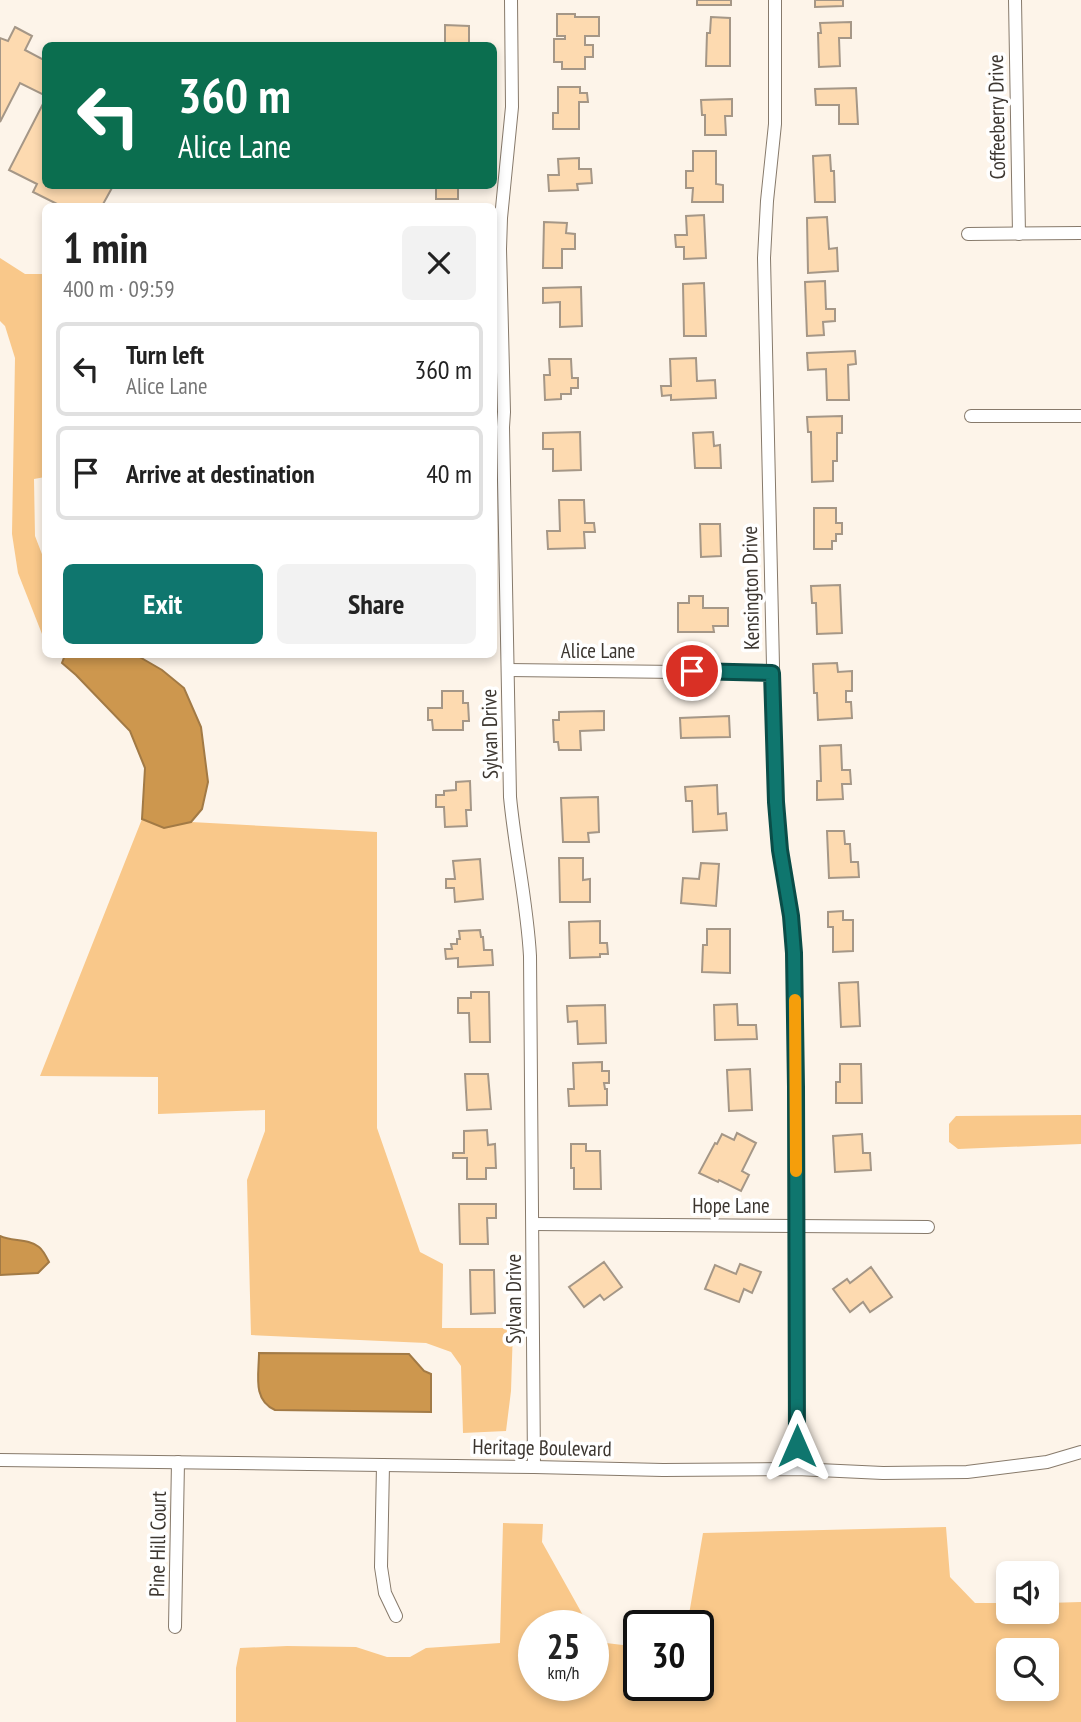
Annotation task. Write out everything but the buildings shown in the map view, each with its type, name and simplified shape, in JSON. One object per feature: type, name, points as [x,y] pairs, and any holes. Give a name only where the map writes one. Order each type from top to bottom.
[{"type":"street","name":"Sylvan Drive","points":[[511,0],[512,107],[500,249],[510,797],[530,956],[534,1467]]},
{"type":"street","name":"Kensington Drive","points":[[775,0],[775,124],[764,258],[776,802],[794,953],[797,1469]]},
{"type":"street","name":"Coffeeberry Drive","points":[[1015,0],[1019,234]]},
{"type":"street","points":[[968,234],[1081,233]]},
{"type":"street","points":[[971,416],[1081,416]]},
{"type":"street","name":"Alice Lane","points":[[508,670],[772,673]]},
{"type":"street","name":"Hope Lane","points":[[533,1224],[928,1227]]},
{"type":"street","name":"Heritage Boulevard","points":[[0,1460],[663,1470],[797,1469],[883,1474],[967,1472],[1047,1462],[1081,1452]]},
{"type":"street","name":"Pine Hill Court","points":[[175,1627],[178,1461]]},
{"type":"street","points":[[383,1465],[381,1567],[385,1593],[396,1616]]},
{"type":"shaded area","points":[[0,258],[25,274],[42,274],[42,478],[34,479],[35,536],[42,554],[42,634],[18,573],[12,534],[15,358],[5,326],[0,321]]},
{"type":"shaded area","points":[[64,658],[141,658],[162,670],[184,688],[201,727],[208,782],[202,809],[191,822],[164,828],[142,819],[145,768],[130,731],[62,663]]},
{"type":"shaded area","points":[[142,819],[164,828],[191,822],[377,832],[377,1128],[420,1252],[443,1264],[442,1328],[513,1328],[511,1391],[506,1431],[463,1433],[461,1366],[451,1352],[426,1343],[251,1335],[247,1180],[265,1131],[265,1110],[158,1114],[158,1077],[40,1076]]},
{"type":"shaded area","points":[[1081,1115],[1081,1144],[958,1149],[949,1142],[949,1124],[956,1116]]},
{"type":"shaded area","points":[[0,1236],[35,1244],[49,1262],[38,1273],[0,1275]]},
{"type":"shaded area","points":[[259,1353],[409,1354],[424,1371],[431,1374],[431,1412],[275,1410],[263,1400],[258,1386]]},
{"type":"shaded area","points":[[503,1523],[543,1524],[542,1542],[580,1610],[518,1610],[518,1701],[609,1701],[609,1643],[623,1645],[623,1701],[714,1701],[714,1610],[690,1610],[703,1533],[946,1527],[950,1577],[975,1603],[996,1603],[996,1624],[1059,1624],[1059,1603],[1081,1602],[1081,1722],[236,1722],[236,1668],[240,1648],[356,1647],[387,1657],[410,1657],[426,1648],[500,1643]]},
{"type":"slow traffic","points":[[795,1000],[796,1171]]},
{"type":"route","points":[[692,671],[772,673],[776,802],[794,953],[797,1446]]}]
